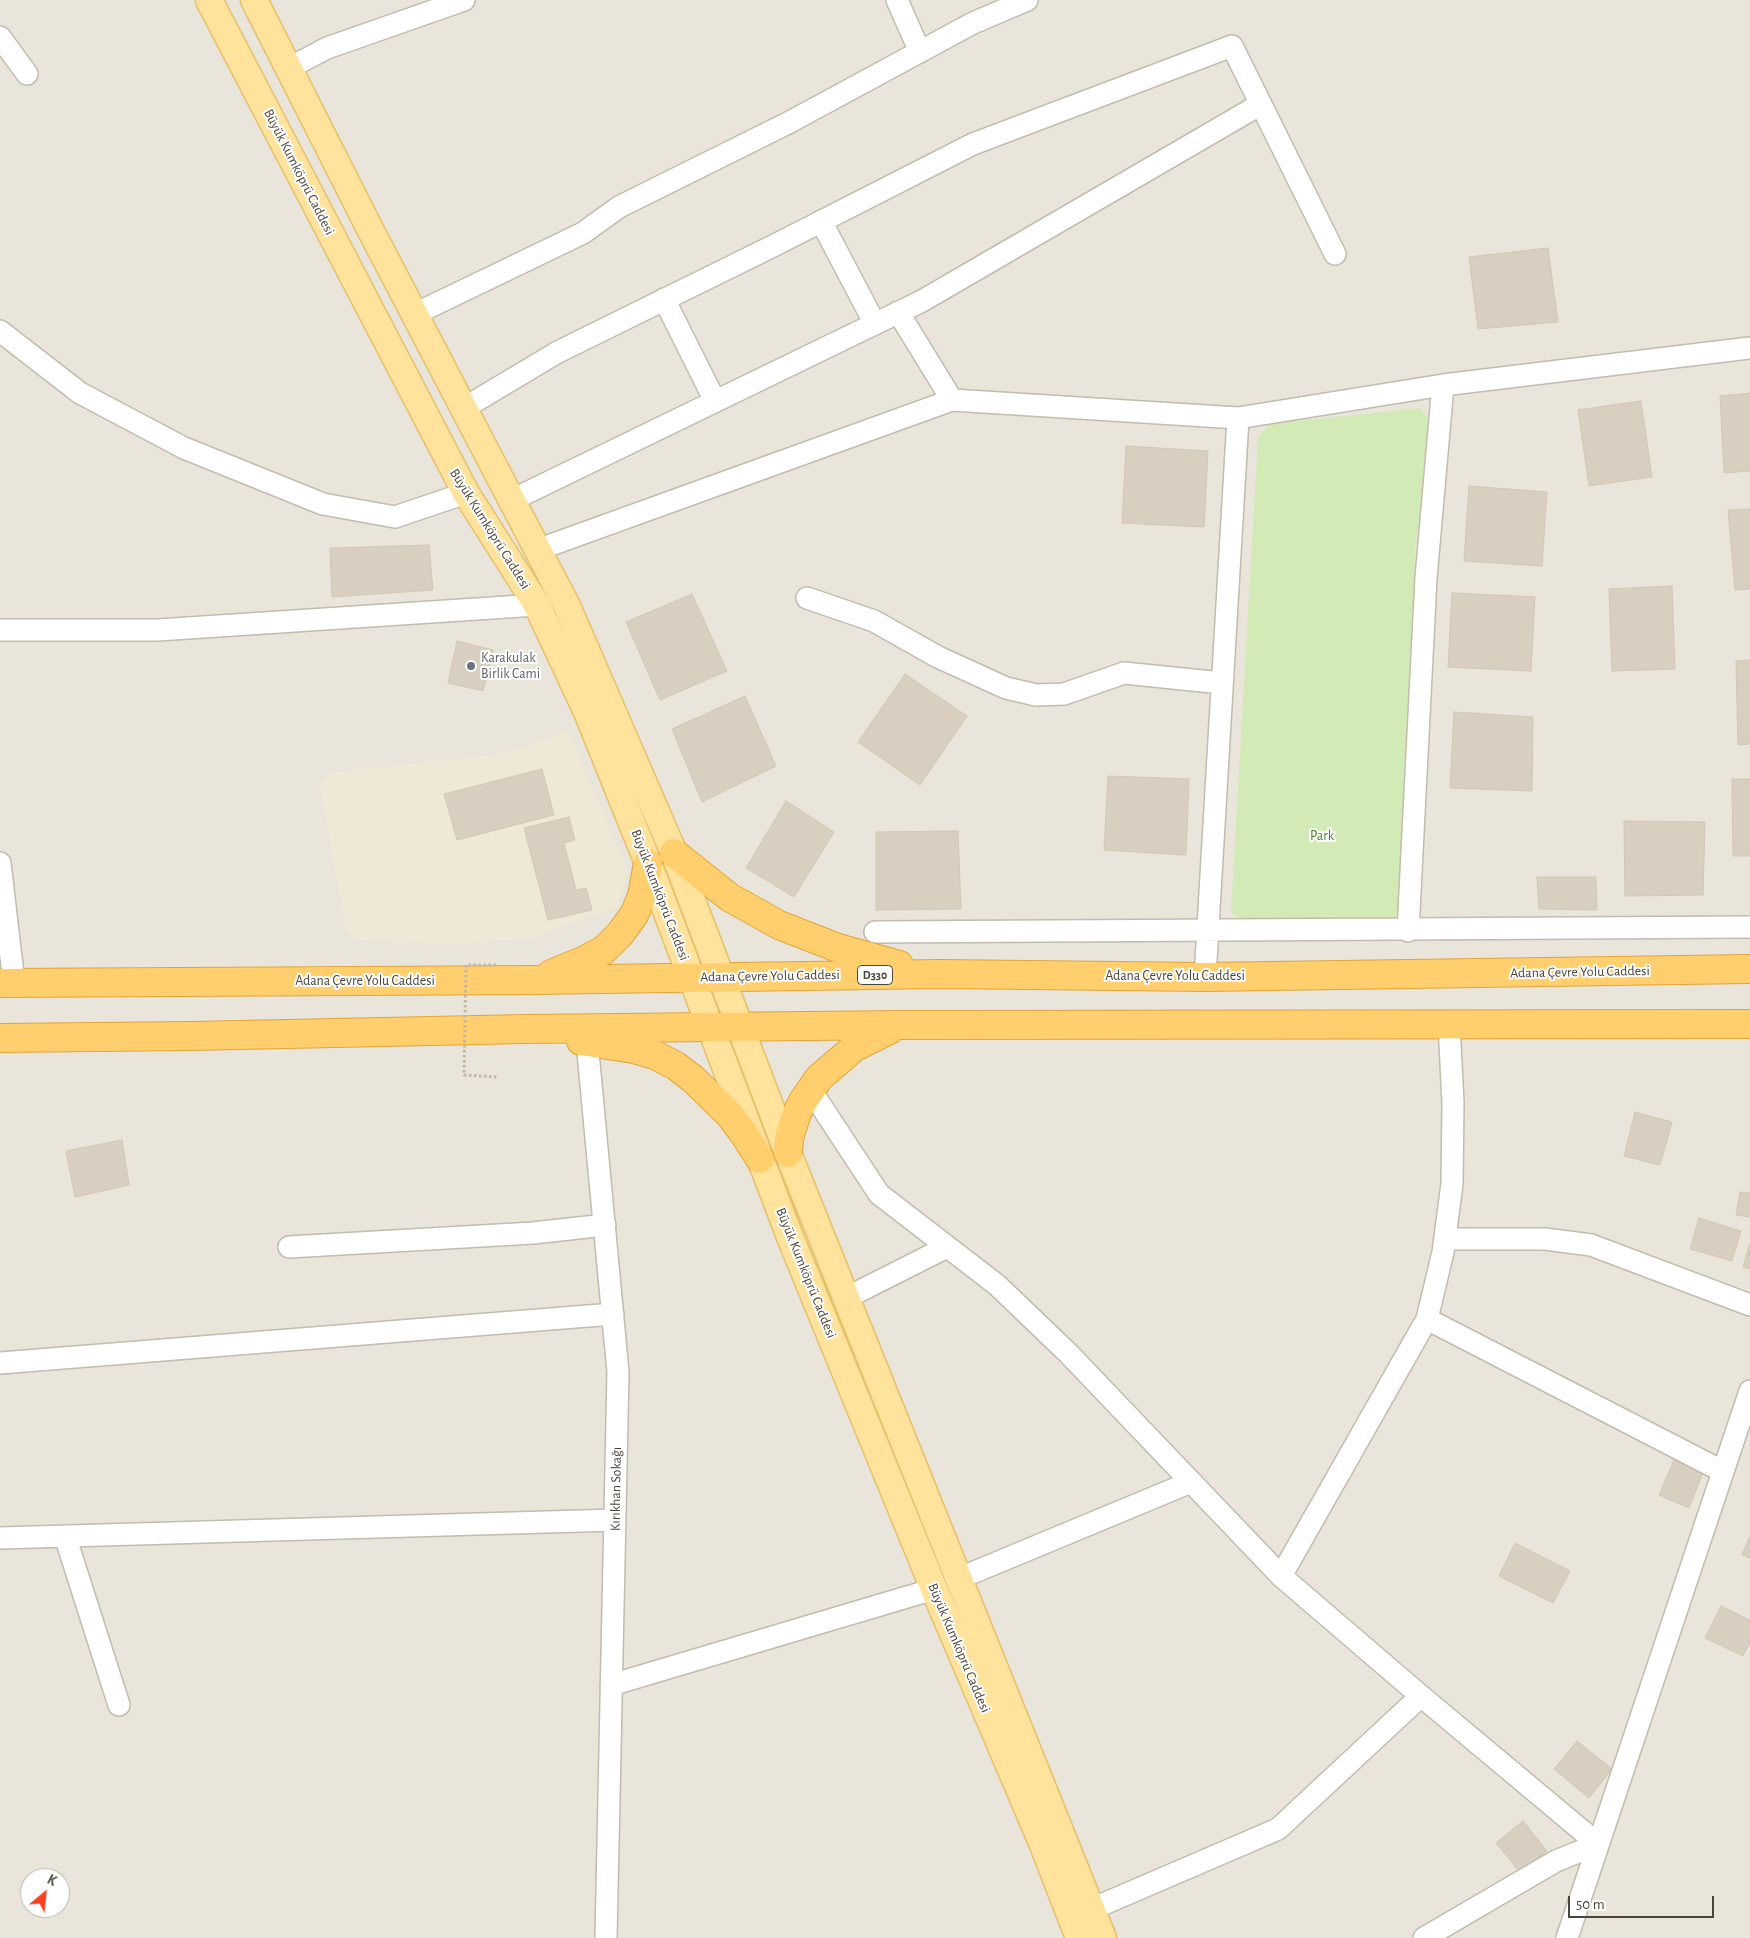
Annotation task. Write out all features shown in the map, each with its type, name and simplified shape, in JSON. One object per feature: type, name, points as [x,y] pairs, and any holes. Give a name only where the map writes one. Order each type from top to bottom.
[{"type":"highway","points":[[674,853],[729,897],[779,926],[871,958],[940,974]]},
{"type":"highway","points":[[536,980],[604,950],[620,934],[634,914],[642,896],[648,863]]},
{"type":"highway","name":"Adana Çevre Yolu Caddesi","points":[[7,983],[536,980],[940,974],[1205,977],[1750,969]]},
{"type":"highway","points":[[0,1038],[901,1025],[1750,1024]]},
{"type":"highway","points":[[788,1153],[792,1125],[803,1101],[810,1089],[828,1068],[868,1039],[901,1025]]},
{"type":"highway","points":[[526,1029],[655,1055],[676,1066],[694,1079],[730,1115],[760,1159]]},
{"type":"main road","name":"Büyük Kumköprü Caddesi","points":[[209,0],[466,493],[537,604],[586,712],[648,863],[760,1159],[934,1589],[1043,1845],[1079,1938]]},
{"type":"main road","name":"Büyük Kumköprü Caddesi","points":[[254,0],[567,606],[674,853],[788,1153],[1103,1938]]},
{"type":"street","points":[[289,68],[326,48],[464,0]]},
{"type":"street","points":[[897,0],[920,52]]},
{"type":"street","points":[[415,314],[583,233],[619,207],[788,123],[973,23],[1026,0]]},
{"type":"street","points":[[0,37],[27,74]]},
{"type":"street","points":[[464,408],[558,352],[821,222],[973,144],[1232,46],[1335,254]]},
{"type":"street","points":[[512,500],[875,324],[939,291],[1260,104]]},
{"type":"street","points":[[821,222],[875,324]]},
{"type":"street","points":[[664,299],[715,401]]},
{"type":"street","points":[[898,312],[952,400]]},
{"type":"street","points":[[0,331],[80,393],[184,448],[322,504],[395,517],[466,493]]},
{"type":"street","points":[[537,550],[952,400],[1238,418],[1443,385],[1750,348]]},
{"type":"street","points":[[1408,930],[1426,578],[1443,385]]},
{"type":"street","points":[[1205,977],[1238,418]]},
{"type":"street","points":[[807,598],[874,621],[938,657],[1006,688],[1036,695],[1064,694],[1124,673],[1222,683]]},
{"type":"street","points":[[0,630],[158,630],[537,604]]},
{"type":"street","points":[[0,863],[7,983]]},
{"type":"street","points":[[875,932],[1208,932],[1750,927]]},
{"type":"street","points":[[1281,1576],[1427,1319],[1445,1239],[1452,1184],[1453,1104],[1450,1024]]},
{"type":"street","name":"Kırıkhan Sokağı","points":[[587,1042],[618,1372],[606,1938]]},
{"type":"street","points":[[810,1089],[879,1194],[997,1286],[1068,1353],[1281,1576],[1598,1844]]},
{"type":"street","points":[[289,1247],[533,1233],[605,1224]]},
{"type":"street","points":[[1445,1239],[1546,1239],[1591,1245],[1750,1306]]},
{"type":"street","points":[[846,1298],[946,1246]]},
{"type":"street","points":[[0,1363],[613,1314]]},
{"type":"street","points":[[1427,1319],[1722,1471]]},
{"type":"street","points":[[1567,1938],[1750,1391]]},
{"type":"street","points":[[960,1578],[1191,1482]]},
{"type":"street","points":[[0,1538],[615,1520]]},
{"type":"street","points":[[65,1536],[119,1705]]},
{"type":"street","points":[[611,1685],[934,1589]]},
{"type":"street","points":[[1092,1909],[1278,1830],[1421,1696]]},
{"type":"street","points":[[1424,1938],[1556,1861],[1598,1844]]},
{"type":"path","points":[[496,965],[466,964],[464,1075],[497,1077]]},
{"type":"shaded area","points":[[0,0],[1750,0],[1750,1938],[0,1938]]},
{"type":"shaded area","points":[[568,731],[628,872],[618,907],[552,930],[539,937],[459,944],[358,940],[346,930],[320,784],[333,773],[508,753]]},
{"type":"green space","name":"Park","points":[[1420,408],[1435,427],[1415,549],[1407,905],[1389,922],[1247,924],[1231,912],[1258,437],[1270,424]]},
{"type":"building","points":[[1548,248],[1558,322],[1478,329],[1469,257]]},
{"type":"building","points":[[1750,393],[1750,471],[1724,473],[1720,396]]},
{"type":"building","points":[[1641,401],[1652,477],[1589,486],[1578,410]]},
{"type":"building","points":[[1126,446],[1208,451],[1204,527],[1122,523]]},
{"type":"building","points":[[1469,486],[1547,492],[1542,566],[1464,561]]},
{"type":"building","points":[[1750,509],[1750,589],[1735,590],[1728,510]]},
{"type":"building","points":[[429,545],[433,590],[332,597],[330,548]]},
{"type":"building","points":[[1672,586],[1675,669],[1612,671],[1609,589]]},
{"type":"building","points":[[1452,593],[1535,597],[1531,671],[1448,667]]},
{"type":"building","points":[[692,594],[727,671],[660,700],[626,622]]},
{"type":"building","name":"Karakulak Birlik Cami","points":[[457,641],[493,650],[483,691],[448,683]]},
{"type":"building","points":[[1750,660],[1750,744],[1738,745],[1736,661]]},
{"type":"building","points":[[905,674],[967,716],[920,785],[858,742]]},
{"type":"building","points":[[745,696],[776,766],[702,802],[672,729]]},
{"type":"building","points":[[1454,712],[1533,717],[1532,791],[1450,788]]},
{"type":"building","points":[[542,769],[554,815],[457,840],[444,794]]},
{"type":"building","points":[[1108,776],[1189,779],[1186,855],[1104,850]]},
{"type":"building","points":[[1732,779],[1750,779],[1750,856],[1733,856]]},
{"type":"building","points":[[786,801],[834,832],[794,897],[746,868]]},
{"type":"building","points":[[569,817],[575,840],[564,843],[576,890],[586,888],[592,910],[548,920],[524,828]]},
{"type":"building","points":[[1624,821],[1705,822],[1703,895],[1625,896]]},
{"type":"building","points":[[958,831],[961,909],[876,910],[876,832]]},
{"type":"building","points":[[1537,877],[1596,877],[1597,910],[1539,909]]},
{"type":"building","points":[[1635,1112],[1672,1122],[1660,1165],[1624,1156]]},
{"type":"building","points":[[122,1140],[129,1185],[75,1197],[66,1151]]},
{"type":"building","points":[[1740,1192],[1750,1193],[1750,1217],[1736,1215]]},
{"type":"building","points":[[1699,1218],[1741,1231],[1732,1261],[1690,1249]]},
{"type":"building","points":[[1750,1243],[1750,1269],[1743,1267]]},
{"type":"building","points":[[1675,1458],[1704,1470],[1689,1508],[1659,1495]]},
{"type":"building","points":[[1750,1536],[1750,1558],[1742,1555]]},
{"type":"building","points":[[1515,1543],[1570,1571],[1553,1603],[1499,1576]]},
{"type":"building","points":[[1721,1606],[1750,1620],[1750,1643],[1743,1656],[1705,1638]]},
{"type":"building","points":[[1577,1741],[1612,1769],[1589,1798],[1554,1769]]},
{"type":"building","points":[[1523,1821],[1547,1851],[1520,1872],[1496,1843]]},
{"type":"place","name":"Karakulak Birlik Cami","points":[[471,666]]}]
